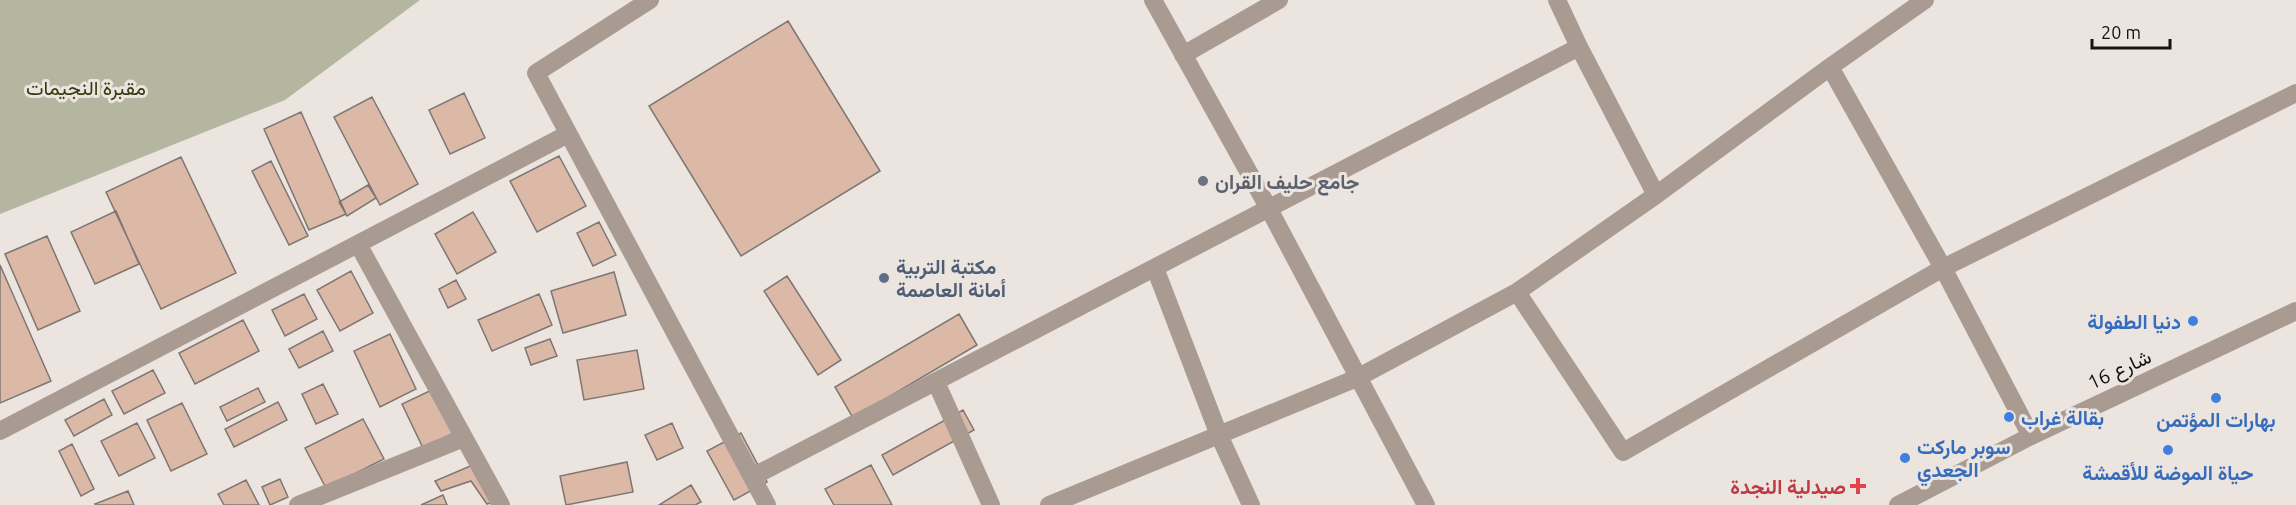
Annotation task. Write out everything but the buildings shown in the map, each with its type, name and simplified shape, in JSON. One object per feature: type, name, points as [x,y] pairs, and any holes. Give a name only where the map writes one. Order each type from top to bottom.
[{"type":"street","points":[[650,0],[536,74],[767,505]]},
{"type":"street","points":[[1153,0],[1269,209],[1426,505]]},
{"type":"street","points":[[1183,55],[1279,0]]},
{"type":"street","points":[[1557,0],[1656,195]]},
{"type":"street","points":[[1049,505],[1357,378],[1517,292],[1656,195],[1925,0]]},
{"type":"street","points":[[752,477],[1579,47]]},
{"type":"street","points":[[1830,68],[1943,268],[2031,436]]},
{"type":"street","points":[[1517,292],[1623,452],[1943,268],[2296,93]]},
{"type":"street","points":[[0,431],[568,134]]},
{"type":"street","points":[[358,244],[501,505]]},
{"type":"street","points":[[1155,268],[1219,435],[1251,505]]},
{"type":"street","name":"شارع 16","points":[[1898,505],[2031,436],[2296,311]]},
{"type":"street","points":[[936,382],[991,505]]},
{"type":"street","points":[[298,505],[464,438]]},
{"type":"green space","name":"مقبرة النجيمات","points":[[0,0],[420,0],[285,100],[0,214]]},
{"type":"place","name":"جامع حليف القران","points":[[1203,181]]},
{"type":"place","name":"مكتبة التربية أمانة العاصمة","points":[[884,278]]},
{"type":"place","name":"دنيا الطفولة","points":[[2193,321]]},
{"type":"place","name":"بهارات المؤتمن","points":[[2216,398]]},
{"type":"place","name":"بقالة غراب","points":[[2009,417]]},
{"type":"place","name":"حياة الموضة للأقمشة","points":[[2168,450]]},
{"type":"place","name":"سوبر ماركت الجعدي","points":[[1905,458]]},
{"type":"place","name":"صيدلية النجدة","points":[[1858,486]]}]
